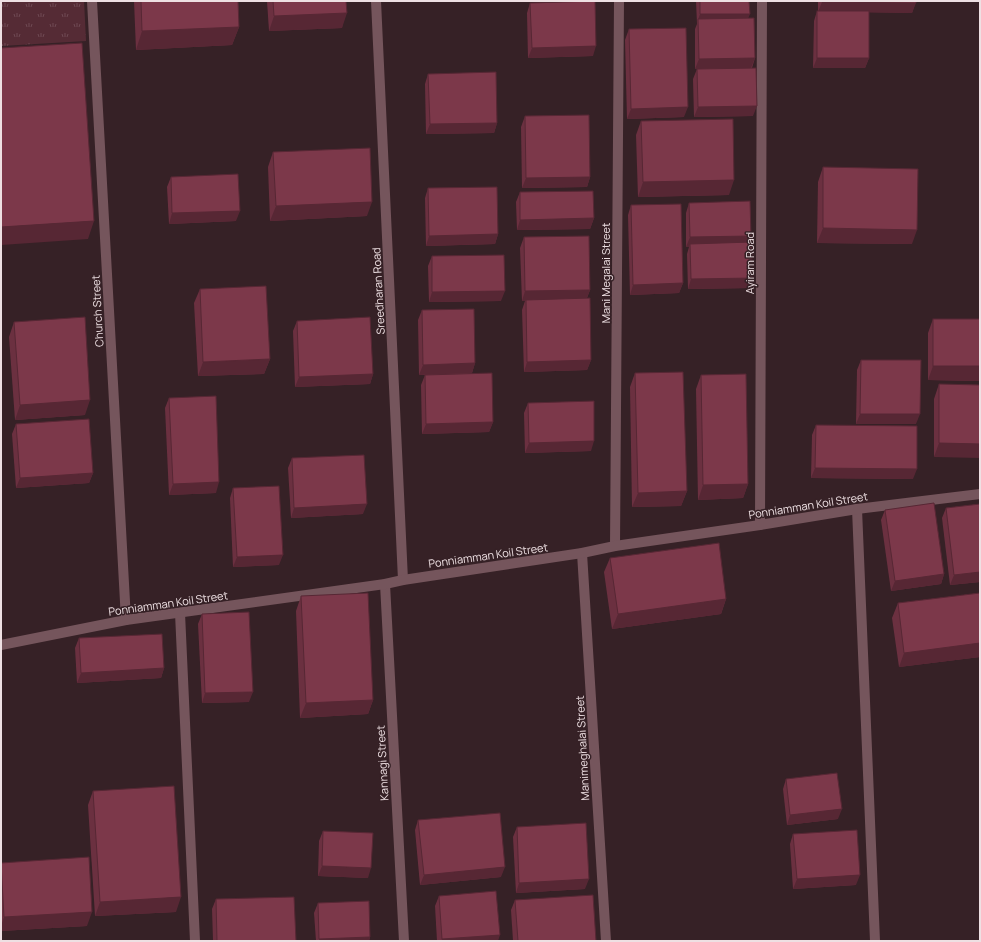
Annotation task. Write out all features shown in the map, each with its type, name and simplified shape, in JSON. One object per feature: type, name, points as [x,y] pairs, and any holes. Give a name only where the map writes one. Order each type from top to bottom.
[{"type":"street","name":"Church Street","points":[[92,1],[126,620]]},
{"type":"street","name":"Sreedharan Road","points":[[376,1],[403,580]]},
{"type":"street","name":"Mani Megalai Street","points":[[614,546],[619,1]]},
{"type":"street","name":"Ayiram Road","points":[[760,525],[762,1]]},
{"type":"street","name":"Ponniamman Koil Street","points":[[1,646],[126,620],[385,584],[582,553],[614,546],[760,525],[857,509],[980,494]]},
{"type":"street","points":[[857,509],[875,941]]},
{"type":"street","name":"Manimeghalai Street","points":[[582,553],[606,941]]},
{"type":"street","name":"Kannagi Street","points":[[385,584],[404,941]]},
{"type":"street","points":[[180,613],[195,941]]},
{"type":"green space","points":[[1,1],[84,1],[86,41],[1,46]]},
{"type":"building","points":[[141,1],[238,1],[239,27],[142,31]]},
{"type":"building","points":[[273,1],[346,1],[347,13],[274,16]]},
{"type":"building","points":[[595,1],[596,46],[532,48],[530,3]]},
{"type":"building","points":[[700,1],[749,1],[750,14],[700,14]]},
{"type":"building","points":[[916,1],[916,3],[822,2]]},
{"type":"building","points":[[817,11],[869,11],[869,58],[817,58]]},
{"type":"building","points":[[754,18],[755,58],[699,59],[698,19]]},
{"type":"building","points":[[686,28],[688,107],[631,109],[629,29]]},
{"type":"building","points":[[82,43],[94,221],[1,227],[1,48]]},
{"type":"building","points":[[756,68],[757,106],[698,107],[697,69]]},
{"type":"building","points":[[496,72],[497,123],[430,124],[428,74]]},
{"type":"building","points":[[589,115],[590,177],[526,178],[525,116]]},
{"type":"building","points":[[733,119],[734,180],[643,182],[641,121]]},
{"type":"building","points":[[370,148],[372,202],[276,206],[273,152]]},
{"type":"building","points":[[823,167],[918,169],[917,230],[823,228]]},
{"type":"building","points":[[238,174],[240,211],[172,213],[171,177]]},
{"type":"building","points":[[497,187],[498,234],[429,236],[428,188]]},
{"type":"building","points":[[593,191],[594,218],[520,220],[520,192]]},
{"type":"building","points":[[750,201],[751,236],[690,237],[689,203]]},
{"type":"building","points":[[681,204],[683,283],[633,285],[631,205]]},
{"type":"building","points":[[589,236],[590,290],[525,291],[524,237]]},
{"type":"building","points":[[752,242],[753,278],[691,279],[690,244]]},
{"type":"building","points":[[504,255],[505,291],[432,292],[432,256]]},
{"type":"building","points":[[266,286],[270,359],[203,362],[200,289]]},
{"type":"building","points":[[590,298],[591,360],[527,362],[526,300]]},
{"type":"building","points":[[474,309],[475,363],[423,365],[422,310]]},
{"type":"building","points":[[85,317],[90,400],[20,405],[14,322]]},
{"type":"building","points":[[370,317],[373,374],[299,377],[297,321]]},
{"type":"building","points":[[933,319],[980,319],[980,366],[933,366]]},
{"type":"building","points":[[861,360],[921,360],[920,414],[860,414]]},
{"type":"building","points":[[683,372],[687,491],[638,493],[635,373]]},
{"type":"building","points":[[492,373],[493,422],[426,424],[425,375]]},
{"type":"building","points":[[746,374],[748,484],[703,485],[701,375]]},
{"type":"building","points":[[939,384],[980,385],[980,444],[939,443]]},
{"type":"building","points":[[216,396],[219,482],[173,484],[169,398]]},
{"type":"building","points":[[594,401],[594,441],[529,443],[528,403]]},
{"type":"building","points":[[89,419],[93,473],[20,478],[16,424]]},
{"type":"building","points":[[816,425],[917,426],[917,469],[815,468]]},
{"type":"building","points":[[364,455],[367,504],[294,508],[292,458]]},
{"type":"building","points":[[279,486],[283,555],[237,557],[233,488]]},
{"type":"building","points":[[934,503],[944,574],[895,581],[885,510]]},
{"type":"building","points":[[980,504],[980,572],[954,575],[946,508]]},
{"type":"building","points":[[719,543],[726,599],[618,614],[610,558]]},
{"type":"building","points":[[368,593],[373,700],[306,703],[301,596]]},
{"type":"building","points":[[980,593],[980,643],[904,653],[898,603]]},
{"type":"building","points":[[249,612],[253,692],[205,693],[202,614]]},
{"type":"building","points":[[162,634],[164,668],[81,673],[79,638]]},
{"type":"building","points":[[837,773],[842,809],[790,815],[786,779]]},
{"type":"building","points":[[174,786],[181,897],[100,902],[93,791]]},
{"type":"building","points":[[500,813],[505,867],[424,875],[418,820]]},
{"type":"building","points":[[586,823],[589,879],[519,883],[517,827]]},
{"type":"building","points":[[857,830],[860,875],[797,879],[793,834]]},
{"type":"building","points":[[323,831],[373,833],[371,868],[322,866]]},
{"type":"building","points":[[89,857],[92,912],[4,917],[1,863]]},
{"type":"building","points":[[496,891],[500,935],[442,939],[439,896]]},
{"type":"building","points":[[593,895],[596,941],[518,941],[515,900]]},
{"type":"building","points":[[294,897],[296,941],[217,941],[216,899]]},
{"type":"building","points":[[369,901],[370,937],[319,939],[318,903]]}]
